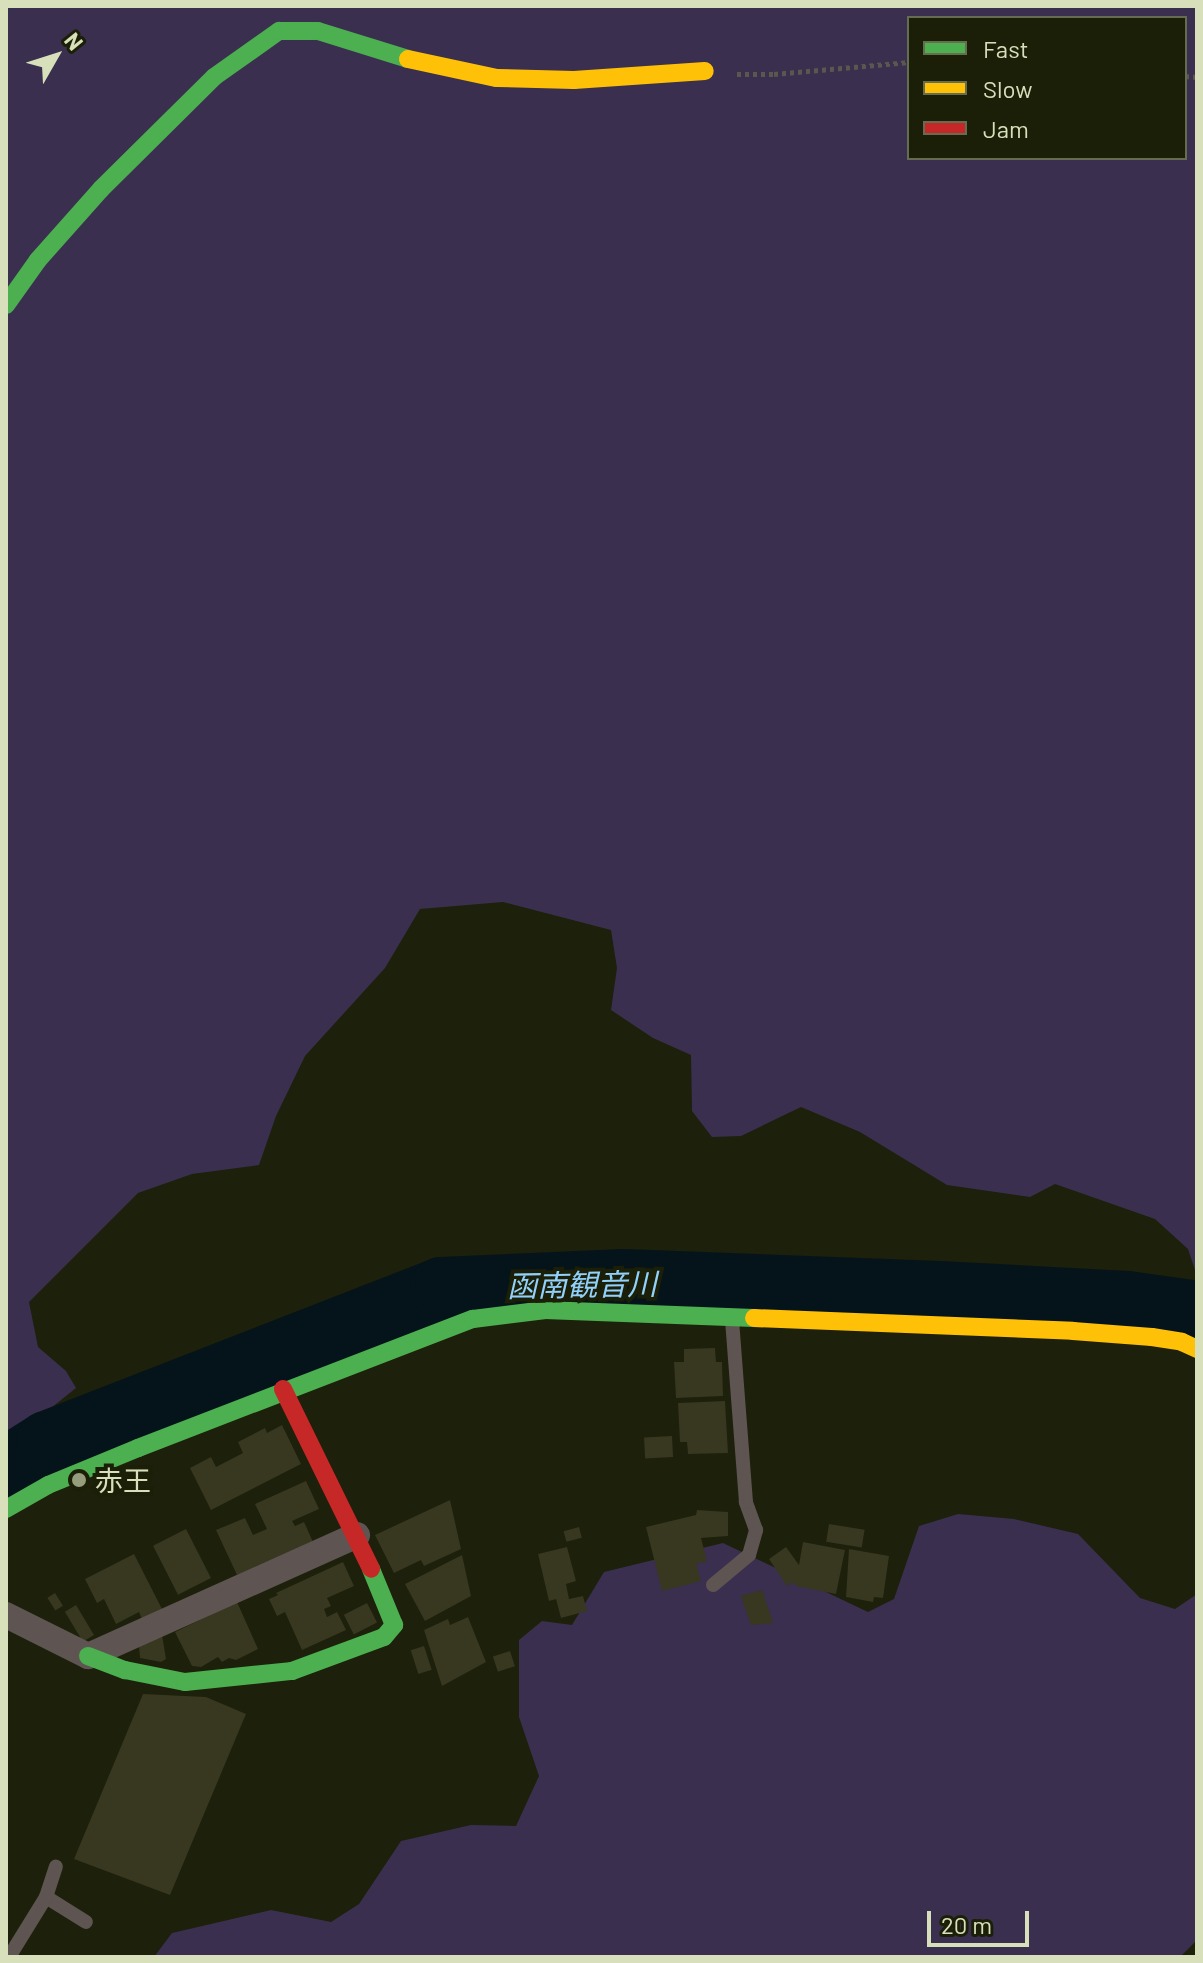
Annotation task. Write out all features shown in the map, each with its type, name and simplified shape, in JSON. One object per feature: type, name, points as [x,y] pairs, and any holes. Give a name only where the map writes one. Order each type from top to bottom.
[{"type":"street","points":[[6,305],[38,260],[101,189],[214,77],[279,31],[318,31],[426,65],[497,78],[537,81],[617,79],[705,71]]},
{"type":"street","points":[[6,1509],[48,1485],[283,1389],[473,1319],[545,1310],[1073,1331],[1192,1341]]},
{"type":"street","points":[[6,1615],[88,1656],[125,1670],[185,1682],[292,1671],[384,1637],[394,1625],[391,1611],[357,1535],[283,1389]]},
{"type":"street","points":[[88,1656],[357,1535]]},
{"type":"lane","points":[[713,1585],[749,1555],[756,1530],[746,1502],[732,1318]]},
{"type":"lane","points":[[9,1957],[46,1897],[56,1867]]},
{"type":"lane","points":[[46,1897],[86,1922]]},
{"type":"path","points":[[705,71],[774,74],[907,62]]},
{"type":"shaded area","points":[[6,6],[1197,6],[1197,1276],[1188,1249],[1155,1219],[1055,1184],[1030,1197],[947,1185],[860,1132],[801,1107],[741,1136],[712,1137],[692,1111],[691,1055],[653,1038],[611,1010],[617,968],[611,930],[503,902],[420,909],[385,968],[305,1056],[276,1116],[259,1165],[192,1174],[138,1193],[29,1302],[38,1347],[66,1371],[76,1388],[6,1444]]},
{"type":"shaded area","points":[[958,1514],[1014,1519],[1078,1534],[1140,1598],[1175,1609],[1197,1594],[1197,1940],[1180,1957],[154,1957],[172,1933],[271,1910],[331,1922],[359,1904],[401,1841],[471,1825],[516,1826],[539,1776],[519,1717],[519,1640],[542,1621],[572,1625],[604,1572],[723,1543],[868,1612],[894,1599],[919,1526]]},
{"type":"building","points":[[715,1348],[716,1362],[722,1362],[723,1396],[676,1398],[674,1362],[684,1362],[684,1349]]},
{"type":"building","points":[[725,1401],[728,1453],[688,1454],[687,1442],[680,1442],[678,1403]]},
{"type":"building","points":[[282,1425],[301,1464],[211,1510],[190,1468],[211,1457],[216,1467],[243,1453],[238,1442],[265,1428],[267,1433]]},
{"type":"building","points":[[672,1436],[673,1457],[645,1458],[644,1437]]},
{"type":"building","points":[[306,1481],[319,1509],[292,1521],[295,1526],[304,1522],[313,1542],[237,1575],[216,1530],[245,1518],[253,1535],[267,1529],[255,1504]]},
{"type":"building","points":[[450,1500],[461,1549],[424,1566],[421,1560],[394,1573],[375,1535]]},
{"type":"building","points":[[697,1510],[728,1512],[728,1536],[701,1538],[707,1561],[696,1564],[701,1581],[662,1591],[646,1527],[696,1515]]},
{"type":"building","points":[[829,1524],[865,1530],[862,1547],[826,1542]]},
{"type":"building","points":[[579,1527],[582,1538],[566,1542],[564,1531]]},
{"type":"building","points":[[186,1529],[211,1578],[178,1595],[153,1546]]},
{"type":"building","points":[[803,1542],[845,1550],[836,1594],[796,1586],[793,1582],[787,1586],[769,1559],[786,1547],[799,1565]]},
{"type":"building","points":[[567,1547],[576,1581],[566,1584],[569,1599],[583,1596],[587,1611],[561,1618],[556,1599],[549,1601],[538,1554]]},
{"type":"building","points":[[849,1549],[889,1556],[883,1598],[874,1597],[873,1602],[846,1597]]},
{"type":"building","points":[[134,1554],[162,1609],[142,1619],[139,1612],[116,1624],[104,1599],[97,1603],[85,1579]]},
{"type":"building","points":[[462,1555],[471,1596],[425,1621],[405,1584]]},
{"type":"building","points":[[343,1562],[354,1586],[327,1598],[331,1606],[324,1609],[327,1617],[337,1612],[346,1630],[302,1650],[285,1612],[277,1616],[269,1599]]},
{"type":"building","points":[[762,1590],[773,1623],[751,1625],[741,1596]]},
{"type":"building","points":[[55,1593],[63,1606],[55,1610],[47,1598]]},
{"type":"building","points":[[237,1602],[258,1649],[236,1660],[229,1658],[222,1662],[218,1657],[201,1667],[192,1666],[175,1632]]},
{"type":"building","points":[[367,1603],[377,1623],[354,1634],[344,1615]]},
{"type":"building","points":[[76,1605],[94,1635],[83,1642],[65,1612]]},
{"type":"building","points":[[468,1617],[486,1662],[442,1686],[424,1630],[448,1619],[450,1625]]},
{"type":"building","points":[[162,1635],[166,1659],[161,1662],[140,1658],[139,1646]]},
{"type":"building","points":[[424,1646],[432,1670],[418,1674],[411,1650]]},
{"type":"building","points":[[510,1651],[515,1666],[498,1672],[493,1657]]},
{"type":"building","points":[[143,1694],[206,1697],[246,1714],[170,1895],[74,1859]]},
{"type":"waterway","name":"函南観音川","points":[[6,1468],[47,1442],[441,1288],[624,1280],[1127,1302],[1193,1311]]},
{"type":"traffic: fast","points":[[6,305],[38,260],[101,189],[214,77],[279,31],[318,31],[408,59]]},
{"type":"traffic: fast","points":[[6,1509],[48,1485],[138,1448],[473,1319],[545,1310],[754,1318]]},
{"type":"traffic: fast","points":[[88,1656],[125,1670],[185,1682],[292,1671],[384,1637],[394,1625],[371,1569]]},
{"type":"traffic: slow","points":[[408,59],[497,78],[574,80],[705,71]]},
{"type":"traffic: slow","points":[[754,1318],[1073,1331],[1152,1337],[1182,1342],[1197,1349]]},
{"type":"traffic: jam","points":[[283,1389],[371,1569]]},
{"type":"place","name":"赤王","points":[[79,1480]]}]
